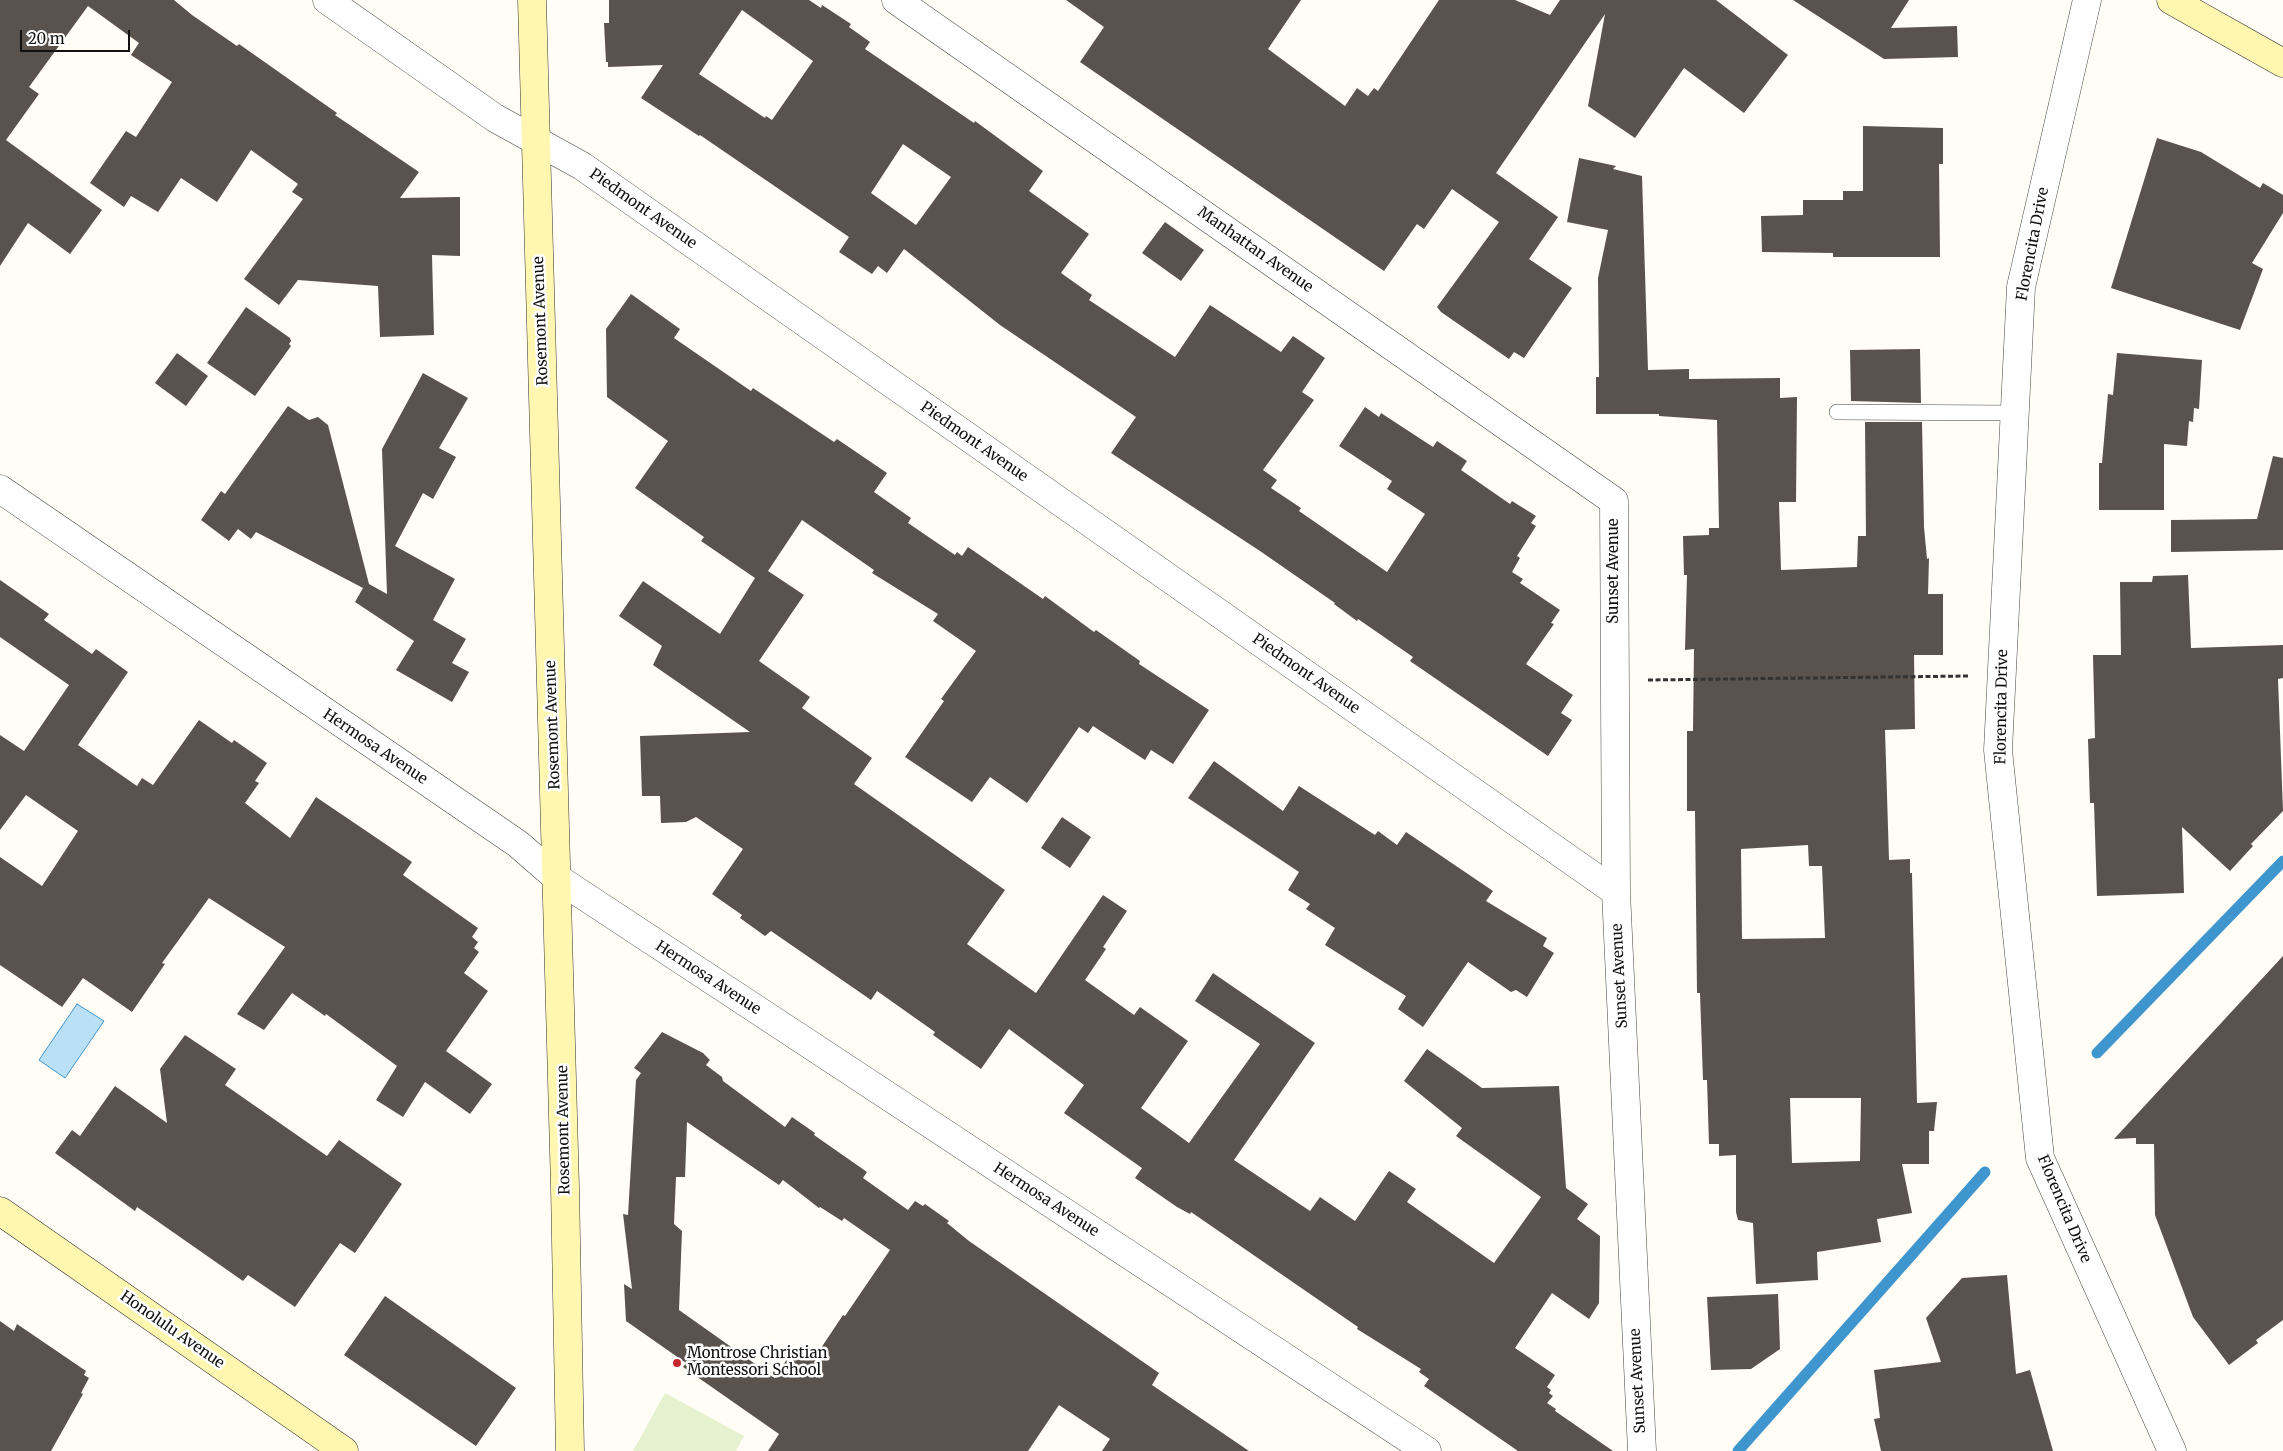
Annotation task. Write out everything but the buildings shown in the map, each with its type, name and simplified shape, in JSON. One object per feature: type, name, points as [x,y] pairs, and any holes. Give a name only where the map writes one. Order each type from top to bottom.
[{"type":"street","name":"Piedmont Avenue","points":[[327,0],[495,118],[590,171],[1616,892]]},
{"type":"street","name":"Rosemont Avenue","points":[[532,0],[557,878],[570,1451]]},
{"type":"street","name":"Manhattan Avenue","points":[[896,0],[1614,501]]},
{"type":"street","name":"Florencita Drive","points":[[2087,0],[2020,287],[1998,750],[2040,1158],[2172,1451]]},
{"type":"street","points":[[2171,0],[2283,63]]},
{"type":"street","name":"Hermosa Avenue","points":[[0,489],[518,844],[557,878],[1427,1451]]},
{"type":"street","name":"Sunset Avenue","points":[[1614,501],[1616,892],[1642,1451]]},
{"type":"street","name":"Honolulu Avenue","points":[[0,1210],[344,1451]]},
{"type":"lane","points":[[1837,412],[2015,413]]},
{"type":"path","points":[[1615,680],[2002,676]]},
{"type":"green space","points":[[665,1393],[744,1436],[736,1451],[633,1451]]},
{"type":"water","points":[[77,1004],[104,1021],[65,1078],[39,1060]]},
{"type":"waterway","points":[[2097,1053],[2283,861]]},
{"type":"waterway","points":[[1738,1451],[1985,1172]]},
{"type":"place","name":"Montrose Christian Montessori School","points":[[677,1363]]}]
